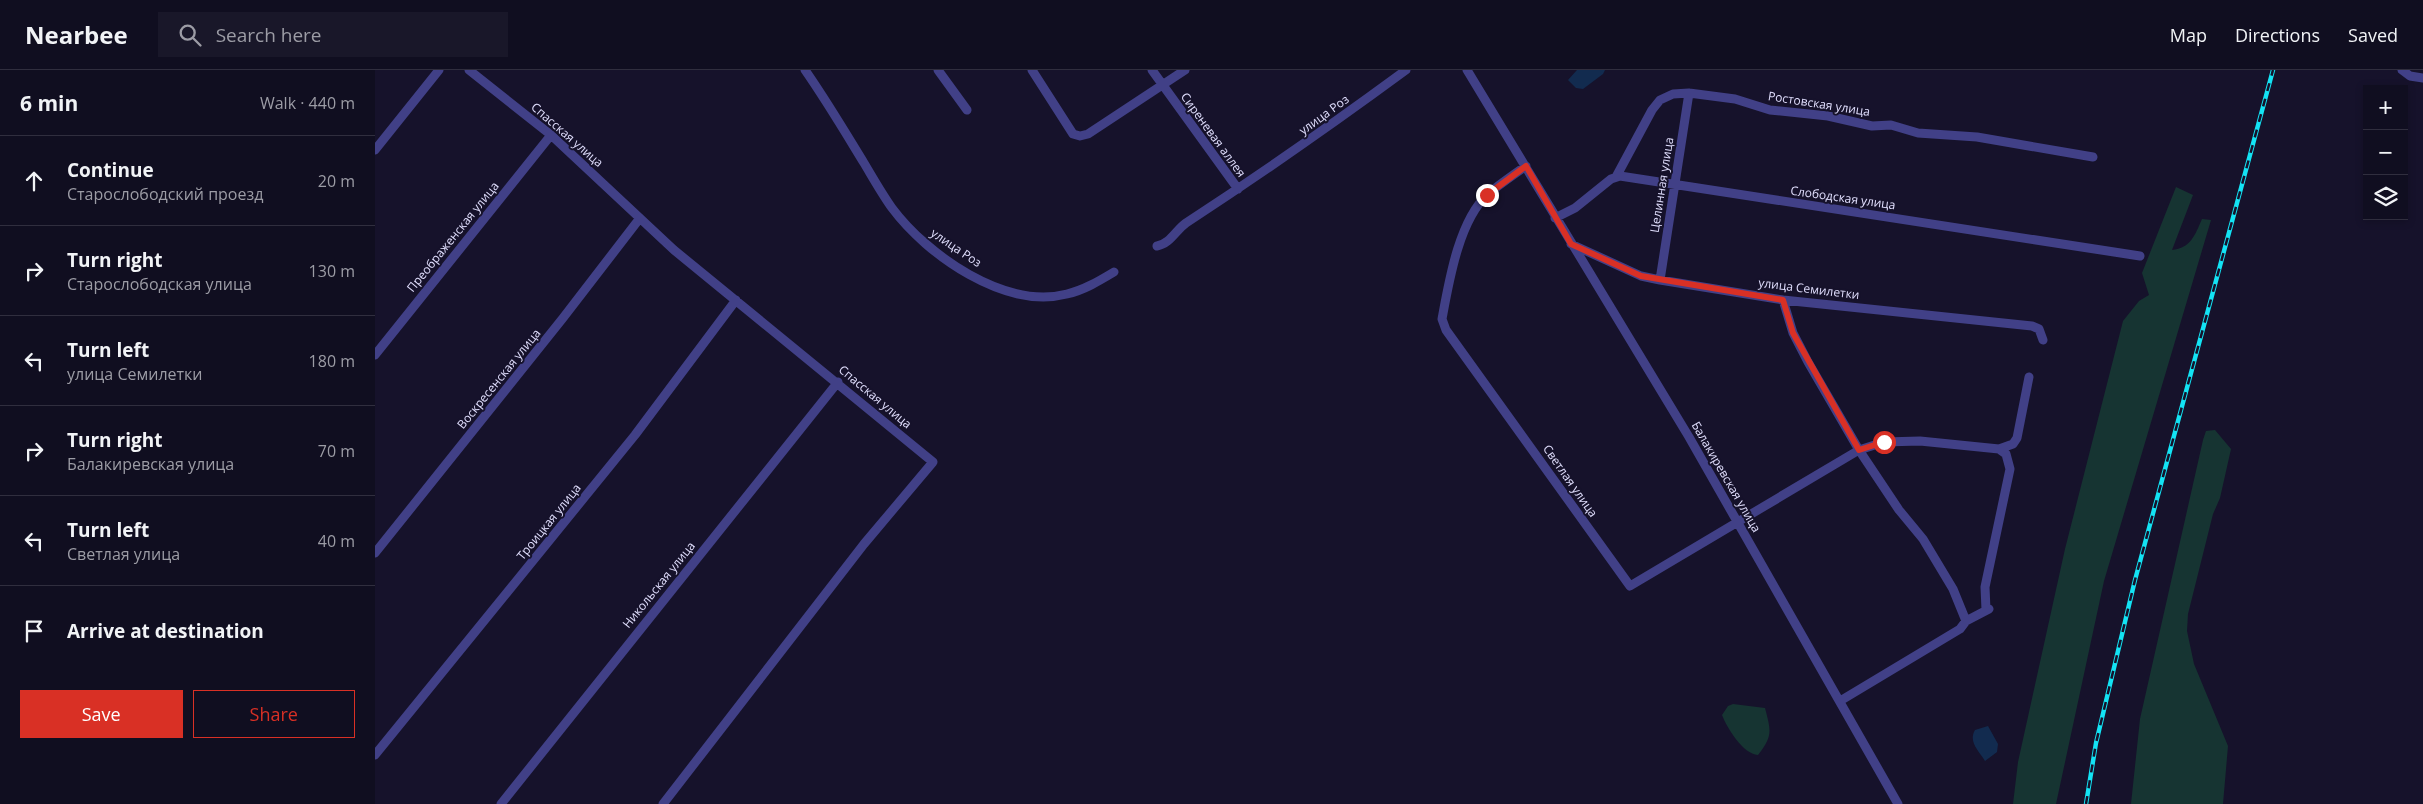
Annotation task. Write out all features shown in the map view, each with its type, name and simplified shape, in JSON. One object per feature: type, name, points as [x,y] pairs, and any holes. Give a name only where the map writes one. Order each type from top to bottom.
[{"type":"street","points":[[375,150],[439,70]]},
{"type":"street","name":"Спасская улица","points":[[469,70],[551,135],[675,250],[933,462],[864,544],[663,804]]},
{"type":"street","name":"улица Роз","points":[[805,70],[892,208],[930,248],[959,267],[985,282],[1010,293],[1033,297],[1066,295],[1091,286],[1114,272]]},
{"type":"street","points":[[938,70],[967,110]]},
{"type":"street","points":[[1032,70],[1073,134],[1080,136],[1088,134],[1185,70]]},
{"type":"street","name":"Сиреневая аллея","points":[[1152,70],[1238,189]]},
{"type":"street","name":"улица Роз","points":[[1157,246],[1164,245],[1183,226],[1287,157],[1406,70]]},
{"type":"street","name":"Балакиревская улица","points":[[1467,70],[1738,522],[1898,804]]},
{"type":"street","points":[[2402,70],[2410,76],[2423,78]]},
{"type":"street","name":"Ростовская улица","points":[[1616,177],[1652,110],[1661,100],[1673,94],[1689,93],[1735,99],[1770,110],[1828,116],[1871,126],[1891,125],[1918,133],[1977,137],[2093,157]]},
{"type":"street","name":"Целинная улица","points":[[1660,280],[1689,93]]},
{"type":"street","name":"Преображенская улица","points":[[375,355],[551,135]]},
{"type":"street","name":"Светлая улица","points":[[1526,166],[1487,195],[1470,219],[1458,249],[1442,319],[1446,330],[1630,586],[1859,450],[1884,442],[1920,441],[1999,449]]},
{"type":"street","points":[[1555,218],[1575,208],[1603,184],[1616,177]]},
{"type":"street","name":"Слободская улица","points":[[1616,177],[1637,178],[1675,186],[2140,256]]},
{"type":"street","name":"Воскресенская улица","points":[[375,553],[557,326],[640,218]]},
{"type":"street","name":"улица Семилетки","points":[[1571,244],[1641,276],[1660,280],[1783,300],[2032,326],[2039,329],[2043,340]]},
{"type":"street","name":"Троицкая улица","points":[[375,755],[629,443],[736,300]]},
{"type":"street","points":[[1783,300],[1793,333],[1859,450],[1899,510],[1923,539],[1953,589],[1966,621]]},
{"type":"street","points":[[1999,449],[2013,444],[2017,438],[2029,376]]},
{"type":"street","name":"Никольская улица","points":[[501,804],[838,382]]},
{"type":"street","points":[[1840,701],[1960,629],[1966,621],[1989,609],[1985,587],[2010,469],[2005,454],[1999,449]]},
{"type":"green space","points":[[2176,187],[2193,195],[2172,250],[2188,244],[2202,219],[2211,220],[2104,581],[2056,804],[2013,804],[2018,762],[2065,549],[2123,321],[2139,301],[2149,295],[2142,273]]},
{"type":"green space","points":[[2215,430],[2231,449],[2220,498],[2213,514],[2188,614],[2187,631],[2194,664],[2228,746],[2223,804],[2131,804],[2140,719],[2203,440],[2206,431]]},
{"type":"green space","points":[[1733,704],[1765,708],[1769,722],[1769,733],[1766,743],[1758,755],[1752,754],[1741,745],[1724,720],[1722,715],[1728,706]]},
{"type":"water","points":[[1577,70],[1605,70],[1603,74],[1583,89],[1576,88],[1568,80]]},
{"type":"water","points":[[1988,726],[1998,744],[1997,752],[1985,761],[1975,746],[1973,734],[1975,730]]},
{"type":"railway","points":[[2086,804],[2096,743],[2135,580],[2273,70]]},
{"type":"route","points":[[1487,195],[1526,166],[1571,244],[1641,276],[1783,300],[1793,333],[1859,450],[1884,442]]}]
